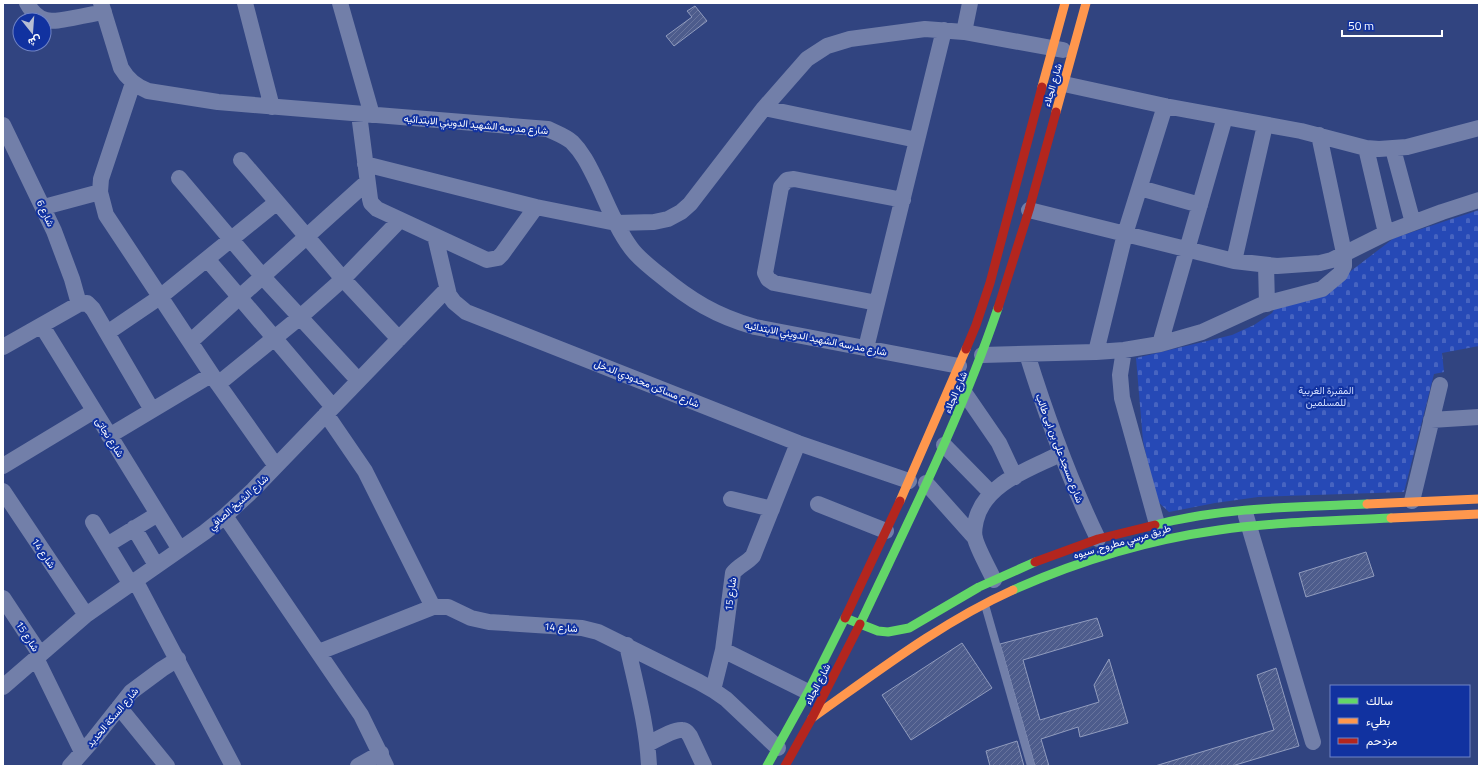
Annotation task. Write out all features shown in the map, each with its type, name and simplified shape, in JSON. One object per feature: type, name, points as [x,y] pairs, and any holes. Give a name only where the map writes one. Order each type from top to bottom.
[{"type":"main road","name":"شارع الجلاء","points":[[767,766],[808,692],[845,618],[909,481],[976,325],[990,283],[1065,3]]},
{"type":"main road","name":"شارع الجلاء","points":[[785,766],[812,718],[860,624],[944,445],[982,355],[1005,289],[1029,210],[1086,3]]},
{"type":"main road","name":"طريق مرسي مطروح, سيوه","points":[[845,618],[878,631],[888,632],[909,628],[994,580],[1063,551],[1098,539],[1157,524],[1198,516],[1245,509],[1479,499]]},
{"type":"main road","name":"طريق مرسي مطروح, سيوه","points":[[812,718],[930,636],[984,604],[1069,567],[1113,553],[1158,541],[1249,526],[1479,514]]},
{"type":"street","points":[[28,3],[34,14],[40,18],[54,22],[103,6]]},
{"type":"street","points":[[245,3],[272,107]]},
{"type":"street","points":[[340,3],[366,115],[365,164],[370,198],[374,206],[377,209],[400,220],[487,260],[498,258],[502,254],[536,207]]},
{"type":"street","points":[[964,32],[970,3]]},
{"type":"street","name":"شارع مدرسه الشهيد الدويني الابتدائيه","points":[[103,6],[121,68],[133,83],[148,92],[218,102],[272,107],[548,129],[571,141],[580,150],[624,238],[640,258],[681,293],[709,310],[755,327],[959,366]]},
{"type":"street","points":[[365,164],[536,207],[616,223],[654,222],[668,219],[681,212],[696,197],[764,108],[807,59],[827,46],[850,39],[925,29],[964,32],[1072,52]]},
{"type":"street","points":[[866,348],[944,30]]},
{"type":"street","points":[[133,83],[101,179],[100,192],[106,215],[214,380],[276,466]]},
{"type":"street","points":[[1064,84],[1165,106],[1319,136],[1366,148],[1393,149],[1479,128]]},
{"type":"street","points":[[1096,352],[1126,234],[1165,106]]},
{"type":"street","points":[[764,108],[917,140]]},
{"type":"street","points":[[1160,344],[1226,117]]},
{"type":"street","name":"شارع 6","points":[[3,125],[44,207],[64,255],[79,304]]},
{"type":"street","points":[[1234,261],[1265,125]]},
{"type":"street","points":[[982,355],[1096,352],[1124,350],[1160,344],[1202,332],[1243,312],[1315,291],[1328,285],[1340,274],[1344,266],[1344,254],[1319,136]]},
{"type":"street","points":[[1366,148],[1386,233]]},
{"type":"street","points":[[1393,149],[1413,223]]},
{"type":"street","points":[[241,160],[343,279],[398,339]]},
{"type":"street","points":[[179,178],[263,277],[358,380]]},
{"type":"street","points":[[877,303],[774,283],[768,279],[765,273],[781,187],[786,180],[794,179],[902,200]]},
{"type":"street","points":[[190,342],[367,182]]},
{"type":"street","points":[[1140,188],[1200,205]]},
{"type":"street","points":[[44,207],[100,192]]},
{"type":"street","points":[[1029,210],[1234,261],[1277,266],[1320,263],[1332,260],[1386,233],[1479,200]]},
{"type":"street","points":[[107,332],[160,297],[277,202]]},
{"type":"street","points":[[109,436],[152,410],[214,380],[274,338],[300,318],[343,279],[400,220]]},
{"type":"street","name":"شارع مساكن محدودي الدخل","points":[[435,236],[447,289],[454,302],[466,312],[798,443],[909,481]]},
{"type":"street","points":[[207,259],[274,338],[329,411],[365,471],[433,607]]},
{"type":"street","points":[[1266,265],[1267,304]]},
{"type":"street","name":"شارع الشيخ الصافي","points":[[3,687],[86,615],[179,548],[205,532],[225,516],[276,466],[447,289]]},
{"type":"street","points":[[3,347],[79,304],[88,303],[107,332],[152,410]]},
{"type":"street","name":"شارع نجاتى","points":[[42,326],[179,548]]},
{"type":"street","points":[[1124,350],[1120,375],[1122,398],[1157,524]]},
{"type":"street","name":"شارع مسجد على بن ابى طالب","points":[[1027,354],[1060,454],[1098,539]]},
{"type":"street","points":[[1412,501],[1440,385]]},
{"type":"street","points":[[966,395],[999,443],[1015,477]]},
{"type":"street","points":[[3,466],[94,411]]},
{"type":"street","points":[[1431,420],[1479,416]]},
{"type":"street","name":"شارع 15","points":[[713,690],[723,650],[733,573],[737,568],[749,561],[753,556],[798,443]]},
{"type":"street","points":[[944,445],[991,493]]},
{"type":"street","points":[[975,538],[974,527],[977,514],[991,493],[1002,483],[1060,454]]},
{"type":"street","points":[[926,483],[975,538],[994,580]]},
{"type":"street","name":"شارع 14","points":[[3,491],[86,615]]},
{"type":"street","points":[[731,499],[772,509]]},
{"type":"street","points":[[818,504],[886,531]]},
{"type":"street","points":[[1245,509],[1313,742]]},
{"type":"street","points":[[107,545],[158,514]]},
{"type":"street","points":[[225,516],[361,715],[383,760],[358,766]]},
{"type":"street","points":[[93,522],[107,545],[133,581],[178,660],[233,766]]},
{"type":"street","points":[[134,528],[156,565]]},
{"type":"street","name":"شارع 15","points":[[3,598],[8,614],[38,656],[82,752]]},
{"type":"street","name":"شارع 14","points":[[319,652],[433,607],[448,607],[471,618],[489,622],[590,629],[626,645],[713,690],[726,699],[778,748]]},
{"type":"street","points":[[626,645],[643,712],[648,744],[649,766]]},
{"type":"street","points":[[723,650],[808,692]]},
{"type":"street","name":"شارع السكة الحديد","points":[[70,766],[132,692],[146,680],[178,660]]},
{"type":"street","points":[[119,707],[167,766]]},
{"type":"street","points":[[648,744],[673,732],[683,730],[686,731],[690,736],[704,766]]},
{"type":"lane","points":[[984,604],[1031,766]]},
{"type":"green space","name":"المقبرة الغربية للمسلمين","points":[[1479,210],[1479,346],[1442,353],[1444,372],[1434,374],[1404,492],[1258,497],[1215,503],[1169,512],[1156,500],[1143,441],[1136,358],[1232,335],[1254,325],[1272,313],[1277,305],[1330,287],[1394,238]]},
{"type":"building","points":[[695,6],[707,21],[674,46],[666,36],[692,17],[687,11]]},
{"type":"building","points":[[1366,552],[1374,576],[1306,597],[1299,573]]},
{"type":"building","points":[[1097,618],[1103,636],[1023,660],[1040,720],[1099,702],[1094,685],[1109,659],[1128,723],[1080,737],[1078,727],[1041,739],[1049,766],[1035,766],[1000,644]]},
{"type":"building","points":[[962,643],[992,688],[911,740],[882,695]]},
{"type":"building","points":[[1276,668],[1299,746],[1232,766],[1155,766],[1274,730],[1257,675]]},
{"type":"building","points":[[1017,741],[1024,766],[990,766],[986,751]]},
{"type":"traffic: fast","points":[[860,624],[934,468],[968,389],[998,308]]},
{"type":"traffic: fast","points":[[1155,525],[1181,519],[1234,511],[1287,507],[1367,504]]},
{"type":"traffic: fast","points":[[1013,590],[1062,570],[1113,553],[1192,534],[1262,525],[1391,518]]},
{"type":"traffic: fast","points":[[767,766],[808,692],[845,618],[878,631],[888,632],[909,628],[979,587],[1035,562]]},
{"type":"traffic: slow","points":[[1042,87],[1065,3]]},
{"type":"traffic: slow","points":[[1056,112],[1086,3]]},
{"type":"traffic: slow","points":[[900,501],[966,349]]},
{"type":"traffic: slow","points":[[1367,504],[1479,499]]},
{"type":"traffic: slow","points":[[1391,518],[1479,514]]},
{"type":"traffic: slow","points":[[812,718],[934,633],[960,617],[1013,590]]},
{"type":"traffic: jam","points":[[966,349],[990,283],[1042,87]]},
{"type":"traffic: jam","points":[[998,308],[1029,210],[1056,112]]},
{"type":"traffic: jam","points":[[845,618],[900,501]]},
{"type":"traffic: jam","points":[[1035,562],[1098,539],[1155,525]]},
{"type":"traffic: jam","points":[[785,766],[812,718],[860,624]]}]
